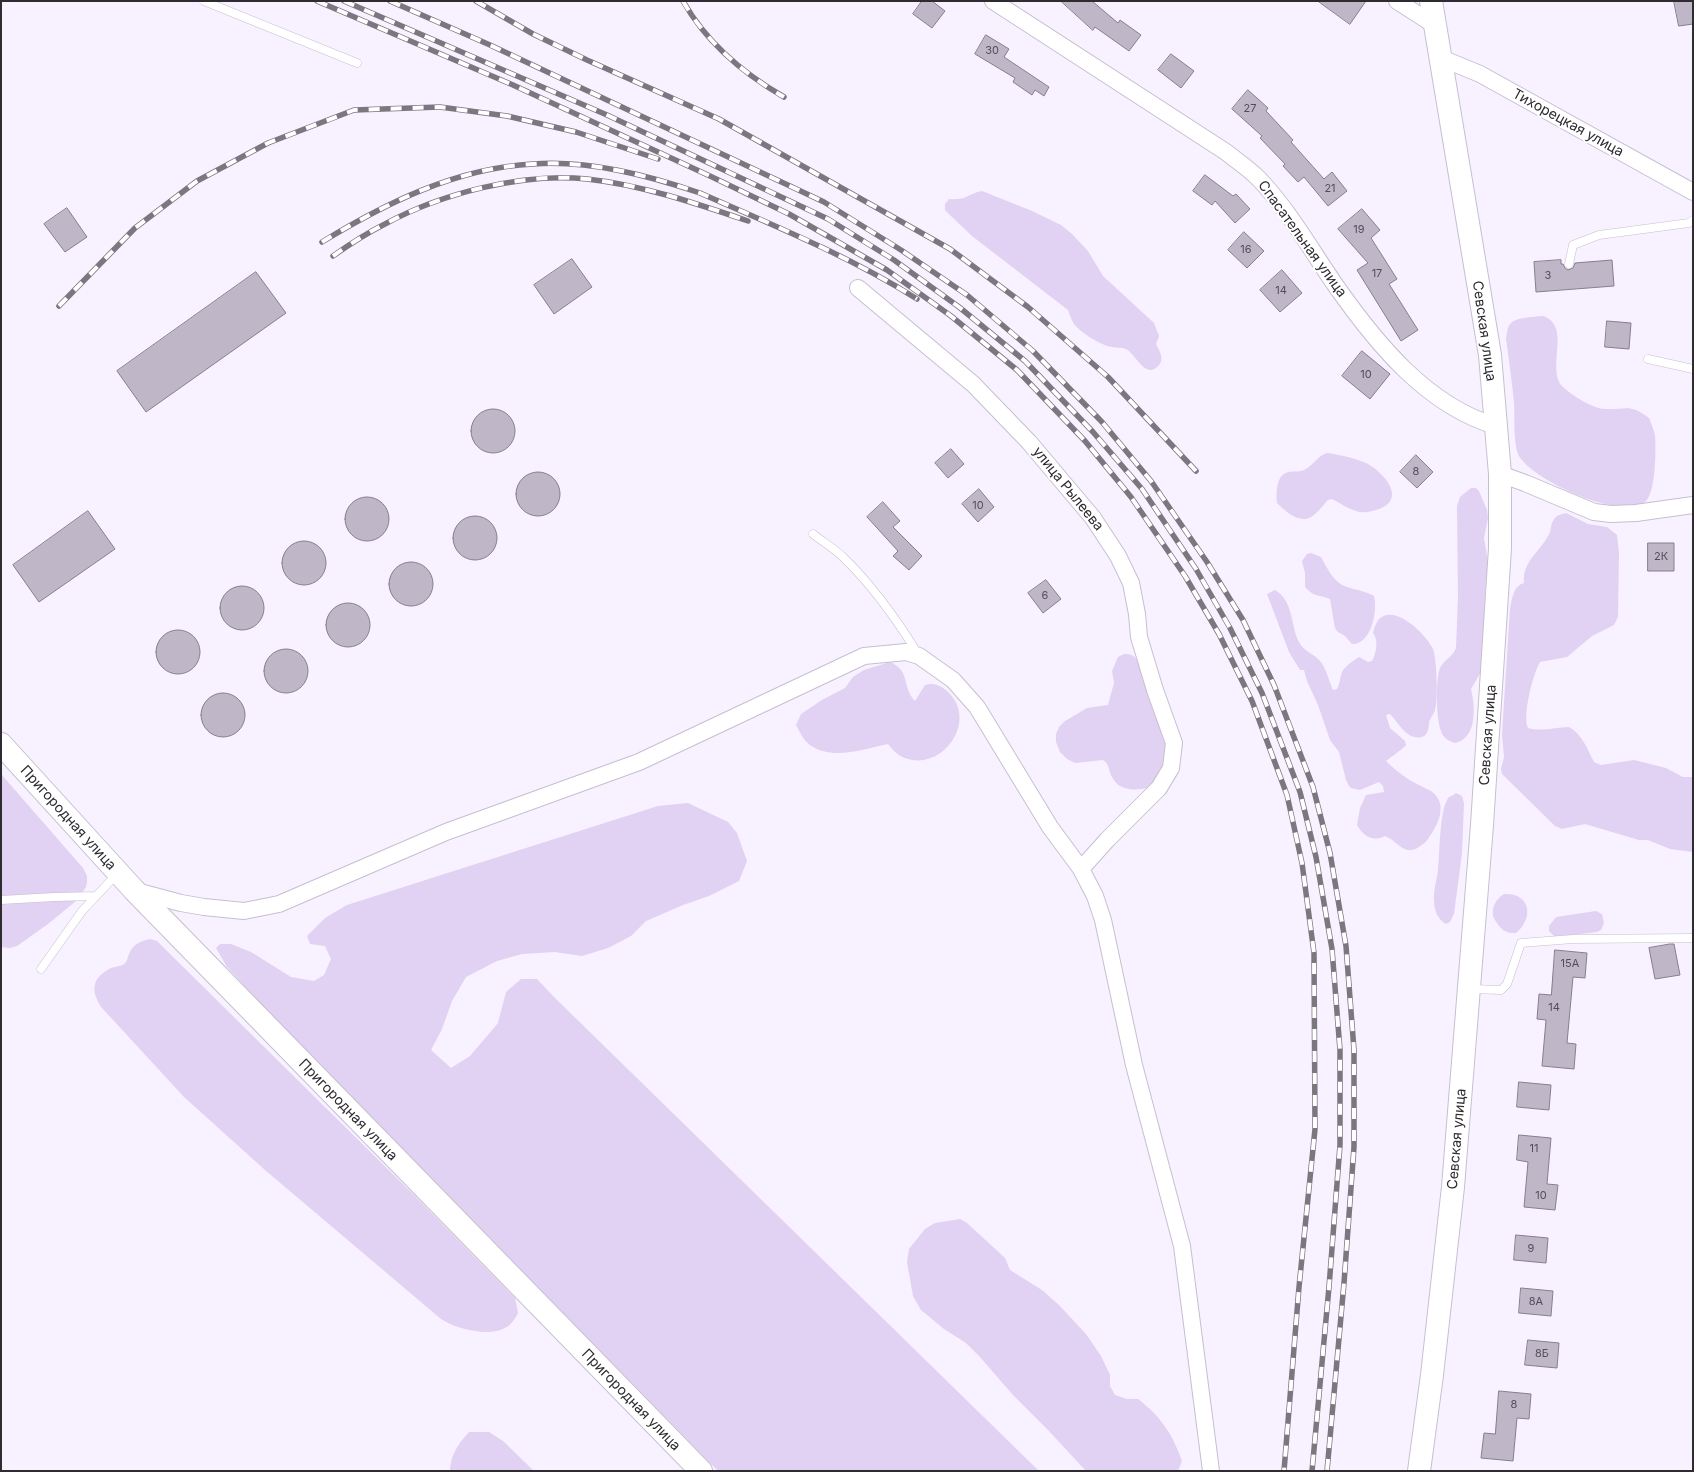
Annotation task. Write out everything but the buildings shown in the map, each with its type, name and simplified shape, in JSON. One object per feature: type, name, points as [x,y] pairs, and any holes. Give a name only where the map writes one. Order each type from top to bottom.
[{"type":"street","name":"Спасательная улица","points":[[993,1],[1246,167],[1272,194],[1288,215],[1336,286],[1366,326],[1403,367],[1451,405],[1469,416],[1496,426]]},
{"type":"street","points":[[1397,1],[1436,26]]},
{"type":"street","name":"Севская улица","points":[[1419,1471],[1453,1187],[1498,599],[1500,548],[1500,474],[1490,355],[1431,1]]},
{"type":"street","name":"Тихорецкая улица","points":[[1441,58],[1480,74],[1693,192]]},
{"type":"street","name":"улица Рылеева","points":[[858,288],[973,384],[1029,442],[1093,518],[1118,556],[1131,583],[1139,637],[1174,743],[1171,768],[1159,788],[1081,869]]},
{"type":"street","points":[[1500,474],[1594,512],[1636,514],[1693,505]]},
{"type":"street","points":[[134,890],[157,898],[204,907],[244,911],[279,904],[446,832],[640,762],[864,656],[906,652],[919,656],[953,680],[977,707],[1050,827],[1081,869],[1095,896],[1103,920],[1134,1065],[1182,1246],[1211,1471]]},
{"type":"street","name":"Пригородная улица","points":[[1,744],[134,890],[701,1471]]},
{"type":"lane","points":[[204,1],[357,64]]},
{"type":"lane","points":[[1569,264],[1573,245],[1599,235],[1689,223],[1693,220]]},
{"type":"lane","points":[[1648,359],[1693,368]]},
{"type":"lane","points":[[813,534],[844,558],[878,596],[900,625],[919,656]]},
{"type":"lane","points":[[41,969],[82,911],[118,873]]},
{"type":"lane","points":[[1,900],[95,896]]},
{"type":"lane","points":[[1469,989],[1501,990],[1507,984],[1521,943],[1573,939],[1693,938]]},
{"type":"shaded area","points":[[982,191],[1032,211],[1061,225],[1072,234],[1088,251],[1103,276],[1154,323],[1159,336],[1156,344],[1160,352],[1161,363],[1150,370],[1141,365],[1126,349],[1107,346],[1085,334],[1074,324],[1068,310],[972,236],[945,210],[945,204],[949,199],[963,198]]},
{"type":"shaded area","points":[[1543,316],[1551,321],[1556,328],[1558,338],[1556,368],[1562,386],[1576,397],[1595,407],[1606,409],[1628,408],[1637,410],[1649,418],[1655,436],[1655,461],[1651,490],[1645,502],[1633,506],[1617,506],[1578,495],[1541,476],[1527,466],[1519,456],[1515,438],[1514,403],[1506,339],[1507,333],[1514,321]]},
{"type":"shaded area","points":[[1327,453],[1358,460],[1368,464],[1380,473],[1390,486],[1392,493],[1387,505],[1372,511],[1360,512],[1332,499],[1328,500],[1316,513],[1306,519],[1292,516],[1284,510],[1277,503],[1277,489],[1281,476],[1285,473],[1304,470],[1320,456]]},
{"type":"shaded area","points":[[1471,488],[1476,488],[1479,491],[1487,510],[1488,518],[1484,538],[1488,562],[1485,592],[1483,663],[1482,670],[1471,689],[1474,712],[1471,728],[1468,735],[1455,743],[1443,736],[1439,725],[1437,688],[1441,666],[1456,648],[1458,597],[1457,506],[1460,497]]},
{"type":"shaded area","points":[[1566,513],[1588,524],[1607,527],[1617,535],[1619,553],[1618,617],[1614,625],[1592,636],[1567,657],[1540,662],[1534,675],[1529,695],[1526,715],[1528,728],[1569,727],[1581,738],[1594,762],[1601,765],[1634,760],[1666,768],[1683,777],[1693,777],[1693,852],[1670,849],[1648,840],[1639,840],[1585,824],[1562,829],[1555,826],[1502,774],[1501,769],[1504,757],[1502,734],[1512,597],[1517,587],[1524,583],[1526,568],[1547,539],[1554,519]]},
{"type":"shaded area","points":[[1311,553],[1321,557],[1331,575],[1342,585],[1374,596],[1375,610],[1372,626],[1364,639],[1359,643],[1352,644],[1335,628],[1330,599],[1314,594],[1305,587],[1305,573],[1302,561],[1307,554]]},
{"type":"shaded area","points":[[1275,590],[1286,600],[1299,642],[1303,648],[1322,664],[1333,690],[1337,689],[1342,672],[1352,662],[1359,657],[1368,662],[1372,661],[1376,647],[1374,629],[1379,619],[1386,615],[1402,618],[1410,623],[1430,643],[1434,654],[1437,698],[1427,734],[1417,737],[1407,734],[1390,714],[1386,715],[1390,728],[1405,741],[1406,745],[1386,761],[1406,778],[1431,791],[1440,802],[1440,815],[1435,827],[1427,840],[1414,850],[1405,849],[1385,836],[1377,839],[1369,837],[1357,825],[1360,808],[1366,795],[1384,792],[1383,786],[1379,782],[1360,790],[1349,786],[1339,752],[1330,740],[1304,670],[1300,670],[1289,652],[1267,594]]},
{"type":"shaded area","points":[[1124,654],[1135,657],[1141,667],[1156,709],[1167,752],[1165,766],[1152,787],[1141,789],[1130,789],[1120,786],[1115,782],[1108,766],[1103,760],[1075,763],[1067,759],[1060,752],[1056,742],[1056,734],[1059,727],[1065,721],[1087,708],[1108,705],[1114,683],[1112,671],[1118,657]]},
{"type":"shaded area","points":[[890,662],[901,670],[908,690],[915,701],[925,685],[938,685],[949,693],[957,705],[960,717],[958,730],[952,742],[932,758],[919,760],[900,756],[888,744],[858,751],[838,753],[819,750],[810,745],[796,725],[801,714],[845,688],[853,677],[864,670]]},
{"type":"shaded area","points":[[1,774],[83,868],[87,876],[86,887],[76,901],[48,924],[17,946],[10,948],[1,947]]},
{"type":"shaded area","points":[[1456,793],[1462,796],[1464,803],[1462,853],[1454,914],[1450,922],[1446,924],[1441,920],[1436,911],[1434,893],[1443,811],[1449,797]]},
{"type":"shaded area","points":[[688,803],[728,822],[737,833],[747,861],[739,881],[709,896],[646,921],[631,936],[608,948],[582,956],[555,952],[522,954],[497,961],[466,977],[452,1001],[442,1029],[431,1050],[451,1068],[470,1056],[498,1023],[506,992],[521,979],[537,979],[1039,1471],[718,1471],[263,1006],[227,967],[216,948],[220,944],[231,944],[251,952],[291,977],[314,981],[324,975],[331,959],[325,946],[310,944],[307,936],[325,918],[347,905],[658,806]]},
{"type":"shaded area","points":[[1504,894],[1520,898],[1527,907],[1526,920],[1516,933],[1504,931],[1493,916],[1495,903]]},
{"type":"shaded area","points":[[1596,911],[1602,914],[1604,923],[1601,930],[1597,932],[1555,937],[1549,931],[1549,926],[1556,917]]},
{"type":"shaded area","points":[[150,939],[157,941],[414,1195],[515,1298],[518,1313],[509,1325],[498,1331],[481,1332],[463,1329],[441,1319],[265,1170],[184,1097],[102,1008],[96,997],[95,986],[99,977],[111,968],[124,964],[135,945]]},
{"type":"shaded area","points":[[960,1219],[967,1223],[1005,1258],[1010,1270],[1042,1290],[1086,1334],[1101,1356],[1110,1375],[1110,1386],[1115,1395],[1127,1399],[1138,1399],[1165,1426],[1182,1461],[1178,1471],[1086,1471],[966,1343],[944,1329],[921,1310],[913,1296],[907,1262],[909,1249],[925,1229],[935,1223]]},
{"type":"shaded area","points":[[469,1432],[489,1432],[503,1441],[534,1471],[450,1471],[450,1465],[456,1450]]},
{"type":"railway","points":[[317,1],[513,85],[710,176],[789,214],[887,270],[951,316],[1017,370],[1085,441],[1131,497],[1185,576],[1219,634],[1252,701],[1287,795],[1302,863],[1314,953],[1315,1129],[1299,1287],[1284,1471]]},
{"type":"railway","points":[[344,1],[607,115],[828,219],[894,260],[959,307],[1025,361],[1093,432],[1142,489],[1196,569],[1230,628],[1262,693],[1300,792],[1316,857],[1332,949],[1340,1050],[1340,1145],[1312,1471]]},
{"type":"railway","points":[[390,1],[490,45],[824,202],[901,250],[967,295],[1033,351],[1102,422],[1151,481],[1207,562],[1243,620],[1274,685],[1313,787],[1330,853],[1346,946],[1354,1050],[1354,1147],[1327,1471]]},
{"type":"railway","points":[[476,1],[533,34],[719,119],[950,249],[1028,307],[1108,377],[1196,471]]},
{"type":"railway","points":[[683,1],[703,30],[727,56],[755,78],[784,97]]},
{"type":"railway","points":[[59,306],[135,228],[197,181],[268,143],[354,110],[440,107],[507,116],[576,132],[658,159]]},
{"type":"railway","points":[[322,242],[397,201],[449,180],[504,167],[554,163],[575,164],[618,170],[700,193],[838,255],[917,299]]},
{"type":"railway","points":[[333,256],[378,227],[431,203],[509,182],[536,179],[587,179],[608,182],[688,201],[748,221]]}]
